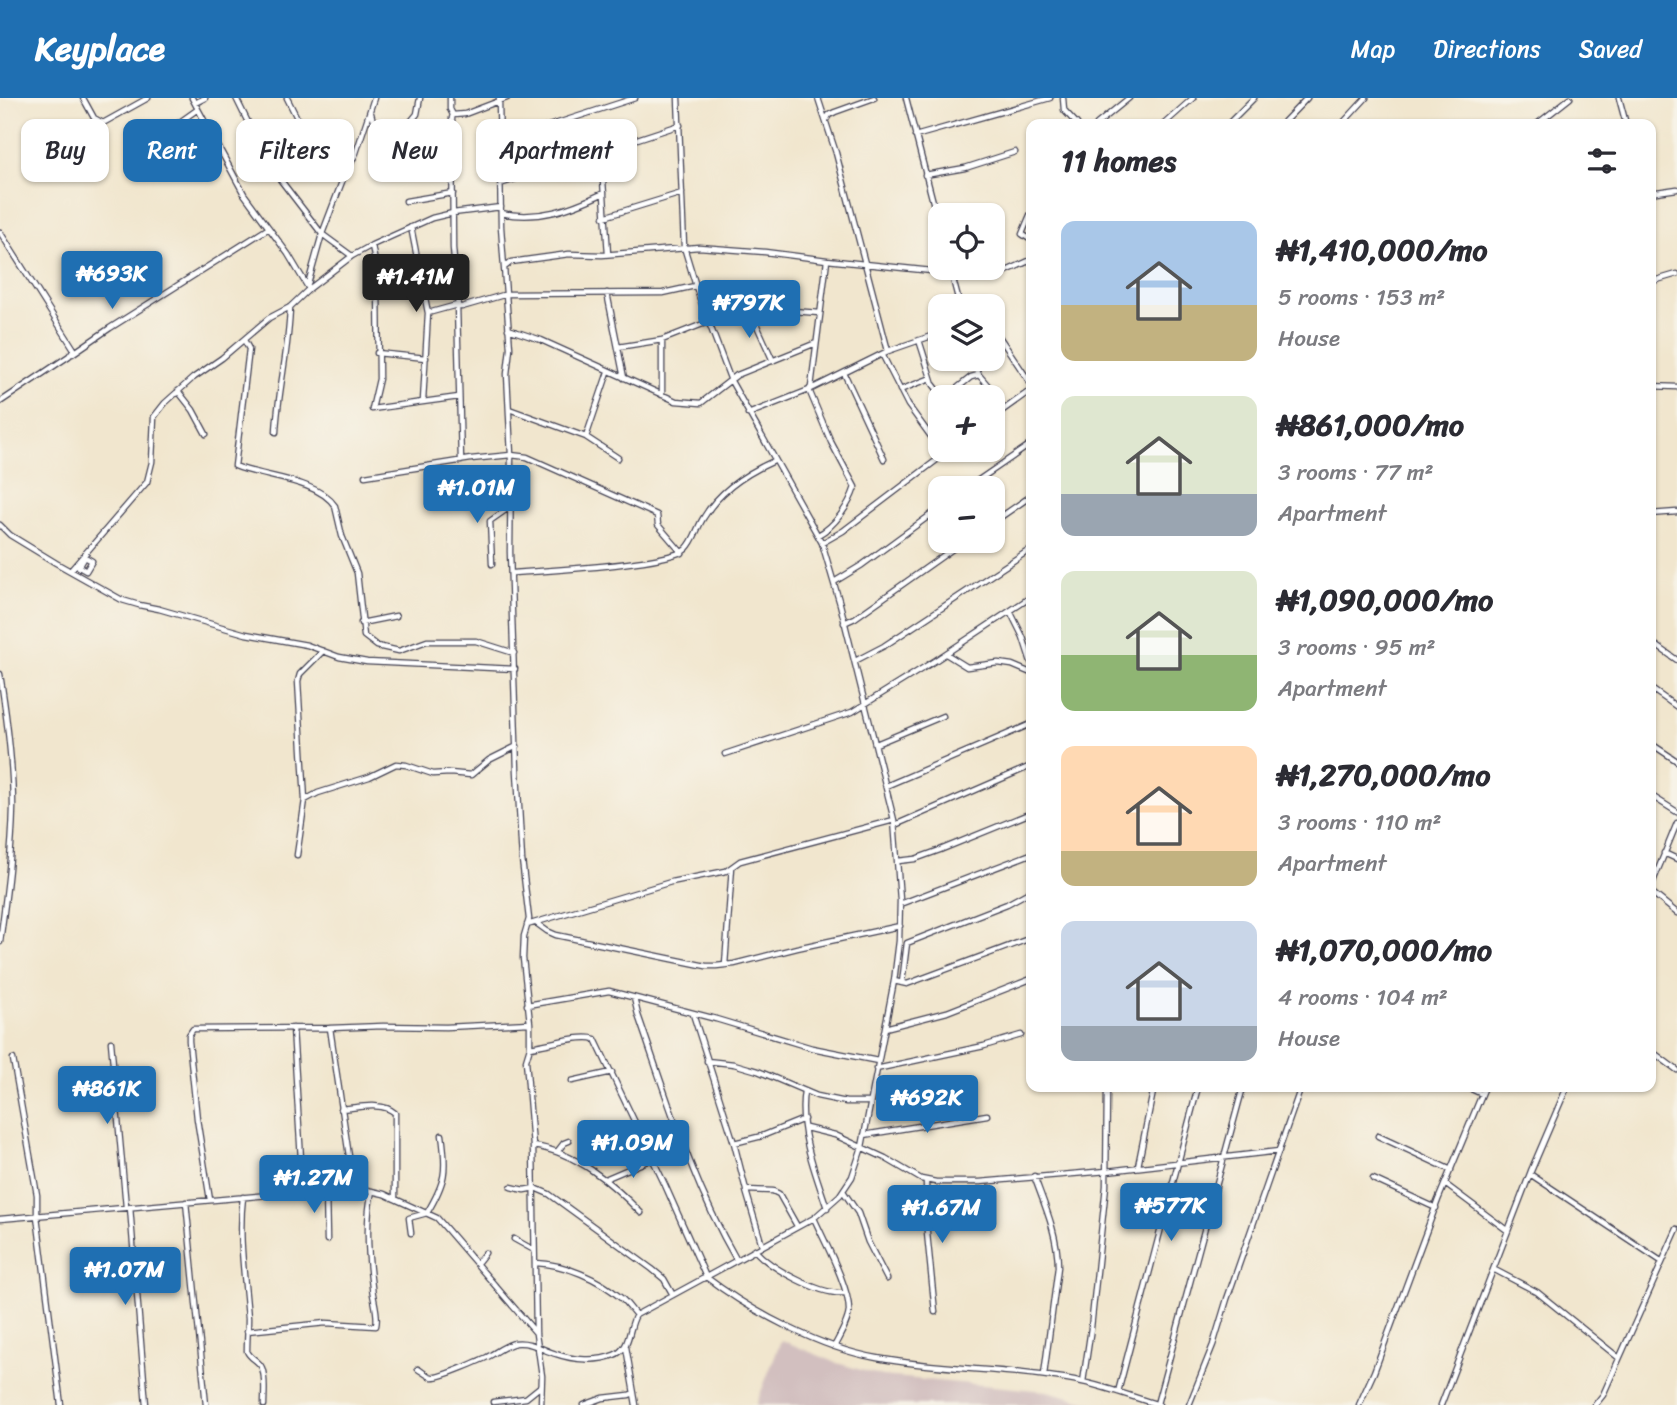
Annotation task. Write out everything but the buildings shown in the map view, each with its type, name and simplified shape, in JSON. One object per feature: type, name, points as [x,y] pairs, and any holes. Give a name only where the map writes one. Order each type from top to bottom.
[{"type":"street","points":[[83,98],[94,118],[103,123],[148,98]]},
{"type":"street","points":[[176,119],[205,98]]},
{"type":"street","points":[[236,98],[269,165],[322,234],[352,256]]},
{"type":"street","points":[[287,98],[298,119]]},
{"type":"street","points":[[308,286],[322,234],[356,153],[374,98]]},
{"type":"street","points":[[413,119],[420,98]]},
{"type":"street","points":[[450,98],[453,119]]},
{"type":"street","points":[[453,115],[465,114],[507,98]]},
{"type":"street","points":[[570,119],[635,98]]},
{"type":"street","points":[[418,1369],[438,1378],[511,1344],[529,1343],[555,1354],[583,1359],[607,1357],[621,1352],[636,1315],[814,1218],[827,1208],[852,1177],[862,1147],[894,981],[900,926],[895,822],[822,544],[731,380],[695,286],[684,247],[678,98]]},
{"type":"street","points":[[818,98],[836,153],[888,351]]},
{"type":"street","points":[[825,121],[835,112],[874,98]]},
{"type":"street","points":[[906,98],[933,203]]},
{"type":"street","points":[[915,136],[1050,98]]},
{"type":"street","points":[[1063,98],[1064,110],[1072,119]]},
{"type":"street","points":[[1103,119],[1129,98]]},
{"type":"street","points":[[1170,119],[1193,98]]},
{"type":"street","points":[[1233,119],[1254,98]]},
{"type":"street","points":[[1288,119],[1307,98]]},
{"type":"street","points":[[1347,119],[1366,98]]},
{"type":"street","points":[[1543,119],[1570,98]]},
{"type":"street","points":[[1619,98],[1625,119]]},
{"type":"street","points":[[499,99],[499,119]]},
{"type":"street","points":[[195,103],[244,194],[308,286]]},
{"type":"street","points":[[371,105],[371,119]]},
{"type":"street","points":[[637,139],[680,125]]},
{"type":"street","points":[[925,175],[965,168],[1015,152]]},
{"type":"street","points":[[452,182],[461,461]]},
{"type":"street","points":[[506,182],[500,184],[510,348],[506,374],[511,455],[514,653],[522,860],[528,900],[523,958],[530,1023],[530,1047],[526,1060],[535,1188],[536,1334],[540,1348],[541,1405]]},
{"type":"street","points":[[603,182],[608,254]]},
{"type":"street","points":[[1656,192],[1677,189]]},
{"type":"street","points":[[406,201],[453,193]]},
{"type":"street","points":[[71,570],[148,482],[152,462],[154,417],[165,403],[269,318],[290,307],[308,286],[372,245],[411,227],[453,213],[501,210],[516,216],[544,215],[568,209],[604,193]]},
{"type":"street","points":[[604,216],[682,193]]},
{"type":"street","points":[[411,227],[428,313],[423,401]]},
{"type":"street","points":[[0,402],[269,228]]},
{"type":"street","points":[[0,232],[72,345],[72,354]]},
{"type":"street","points":[[372,245],[378,280],[379,379],[372,409],[459,397]]},
{"type":"street","points":[[505,266],[511,262],[577,254],[684,247],[726,248],[928,268]]},
{"type":"street","points":[[504,258],[511,262]]},
{"type":"street","points":[[818,535],[837,520],[855,487],[831,442],[809,390],[827,260]]},
{"type":"street","points":[[1005,271],[1026,262]]},
{"type":"street","points":[[1656,280],[1677,274]]},
{"type":"street","points":[[428,313],[457,305],[462,307],[507,294],[663,292],[695,286]]},
{"type":"street","points":[[607,293],[624,379]]},
{"type":"street","points":[[276,432],[282,372],[287,354],[290,307]]},
{"type":"street","points":[[706,315],[749,308],[820,313]]},
{"type":"street","points":[[749,308],[773,361]]},
{"type":"street","points":[[618,347],[662,340],[708,322]]},
{"type":"street","points":[[509,328],[685,403],[701,403],[737,375],[816,343]]},
{"type":"street","points":[[748,414],[809,390],[888,351],[928,337]]},
{"type":"street","points":[[244,340],[249,349],[235,466],[318,490],[331,500],[357,573],[361,623],[368,641],[377,646],[399,650],[427,641],[476,642],[514,653]]},
{"type":"street","points":[[662,340],[662,395]]},
{"type":"street","points":[[919,340],[931,377],[937,385]]},
{"type":"street","points":[[1005,345],[1026,377]]},
{"type":"street","points":[[377,353],[426,358]]},
{"type":"street","points":[[882,354],[900,390],[928,433]]},
{"type":"street","points":[[586,437],[608,371]]},
{"type":"street","points":[[977,371],[987,385]]},
{"type":"street","points":[[844,373],[884,459]]},
{"type":"street","points":[[961,385],[979,375]]},
{"type":"street","points":[[900,390],[931,377]]},
{"type":"street","points":[[1656,386],[1677,387]]},
{"type":"street","points":[[178,391],[193,410],[206,434]]},
{"type":"street","points":[[1005,409],[1026,394]]},
{"type":"street","points":[[509,409],[586,437],[618,458]]},
{"type":"street","points":[[984,476],[1026,447]]},
{"type":"street","points":[[365,476],[511,455],[527,457],[655,514],[658,517],[658,525],[682,553]]},
{"type":"street","points":[[512,573],[634,563],[682,553],[693,540],[704,517],[732,485],[774,461]]},
{"type":"street","points":[[822,544],[928,461]]},
{"type":"street","points":[[1005,514],[1026,499]]},
{"type":"street","points":[[492,564],[489,521],[510,506]]},
{"type":"street","points":[[1656,514],[1677,512]]},
{"type":"street","points":[[834,582],[928,517]]},
{"type":"street","points":[[0,525],[10,535],[122,600],[139,605],[367,662],[515,669]]},
{"type":"street","points":[[855,662],[884,646],[1026,552]]},
{"type":"street","points":[[844,622],[855,618],[948,553]]},
{"type":"street","points":[[725,754],[852,712],[1026,600]]},
{"type":"street","points":[[1010,611],[1026,640]]},
{"type":"street","points":[[361,623],[396,615]]},
{"type":"street","points":[[1656,645],[1677,660]]},
{"type":"street","points":[[297,855],[305,800],[298,681],[300,674],[323,651]]},
{"type":"street","points":[[947,653],[967,667],[998,663],[1026,671]]},
{"type":"street","points":[[0,674],[9,742],[13,808],[10,869],[0,942]]},
{"type":"street","points":[[1656,692],[1677,707]]},
{"type":"street","points":[[876,744],[943,716]]},
{"type":"street","points":[[886,786],[1026,726]]},
{"type":"street","points":[[305,800],[318,793],[369,777],[396,764],[433,774],[471,775],[489,760],[517,746]]},
{"type":"street","points":[[1656,747],[1677,761]]},
{"type":"street","points":[[527,925],[671,882],[715,874],[740,861],[895,822],[1026,768]]},
{"type":"street","points":[[1656,799],[1677,812]]},
{"type":"street","points":[[898,861],[915,859],[1026,815]]},
{"type":"street","points":[[1656,874],[1677,823]]},
{"type":"street","points":[[1664,853],[1677,859]]},
{"type":"street","points":[[900,904],[1026,856]]},
{"type":"street","points":[[725,965],[732,867]]},
{"type":"street","points":[[902,983],[907,943],[1007,904],[1026,894]]},
{"type":"street","points":[[1656,895],[1677,913]]},
{"type":"street","points":[[536,923],[556,935],[706,966],[725,965],[900,926]]},
{"type":"street","points":[[894,981],[916,981],[1026,940]]},
{"type":"street","points":[[885,1028],[947,1012],[1026,981]]},
{"type":"street","points":[[527,1005],[609,991],[812,1048],[878,1061]]},
{"type":"street","points":[[634,998],[683,1146],[718,1228],[736,1259]]},
{"type":"street","points":[[693,1013],[734,1143],[762,1245]]},
{"type":"street","points":[[210,1200],[197,1119],[189,1041],[191,1031],[203,1028],[530,1023]]},
{"type":"street","points":[[293,1028],[303,1192]]},
{"type":"street","points":[[330,1028],[354,1190]]},
{"type":"street","points":[[876,1069],[984,1046],[1021,1035]]},
{"type":"street","points":[[530,1047],[557,1044],[580,1037],[593,1037],[598,1042],[706,1277],[738,1301],[783,1324],[877,1358],[1044,1375],[1083,1382],[1158,1405],[1243,1092]]},
{"type":"street","points":[[111,1042],[146,1405]]},
{"type":"street","points":[[1656,1054],[1677,1070]]},
{"type":"street","points":[[13,1059],[37,1195],[37,1216],[61,1405]]},
{"type":"street","points":[[707,1061],[734,1064],[758,1071],[804,1091],[835,1100],[870,1102]]},
{"type":"street","points":[[572,1082],[612,1072]]},
{"type":"street","points":[[804,1091],[808,1150],[827,1208]]},
{"type":"street","points":[[1083,1382],[1097,1280],[1107,1171],[1107,1092]]},
{"type":"street","points":[[1138,1166],[1153,1092]]},
{"type":"street","points":[[1118,1392],[1197,1092]]},
{"type":"street","points":[[1189,1405],[1213,1345],[1299,1092]]},
{"type":"street","points":[[1359,1405],[1482,1094],[1478,1092]]},
{"type":"street","points":[[1441,1405],[1530,1174],[1565,1092]]},
{"type":"street","points":[[341,1109],[383,1107],[395,1112],[395,1199]]},
{"type":"street","points":[[864,1135],[927,1122],[987,1115]]},
{"type":"street","points":[[734,1143],[762,1136],[804,1119]]},
{"type":"street","points":[[806,1128],[835,1135],[926,1181],[980,1182],[1107,1171],[1279,1151]]},
{"type":"street","points":[[411,1233],[409,1218],[427,1213],[441,1186],[446,1170],[442,1135]]},
{"type":"street","points":[[1378,1136],[1451,1170]]},
{"type":"street","points":[[557,1152],[569,1141]]},
{"type":"street","points":[[533,1146],[557,1152],[605,1179],[641,1213]]},
{"type":"street","points":[[605,1179],[652,1159]]},
{"type":"street","points":[[1530,1174],[1661,1261]]},
{"type":"street","points":[[1034,1176],[1058,1250],[1044,1375]]},
{"type":"street","points":[[1373,1179],[1436,1208]]},
{"type":"street","points":[[926,1181],[927,1233],[935,1312]]},
{"type":"street","points":[[1445,1184],[1508,1231]]},
{"type":"street","points":[[511,1187],[524,1190],[535,1188],[549,1194],[664,1279],[673,1295]]},
{"type":"street","points":[[326,1190],[327,1240]]},
{"type":"street","points":[[0,1219],[326,1190],[372,1191],[437,1218],[536,1334]]},
{"type":"street","points":[[746,1190],[773,1191],[779,1194],[797,1226]]},
{"type":"street","points":[[247,1331],[326,1323],[376,1326],[369,1253],[368,1211],[372,1191]]},
{"type":"street","points":[[843,1191],[858,1213],[868,1242],[887,1279]]},
{"type":"street","points":[[243,1197],[242,1238],[248,1355],[258,1362],[263,1370],[264,1405]]},
{"type":"street","points":[[186,1202],[206,1405]]},
{"type":"street","points":[[814,1218],[849,1307],[835,1345]]},
{"type":"street","points":[[1595,1405],[1603,1395],[1677,1229]]},
{"type":"street","points":[[514,1239],[535,1250]]},
{"type":"street","points":[[754,1249],[767,1263],[790,1275],[822,1290],[845,1293]]},
{"type":"street","points":[[477,1263],[485,1253]]},
{"type":"street","points":[[536,1263],[559,1265],[604,1285],[625,1301],[636,1315]]},
{"type":"street","points":[[1494,1270],[1536,1292],[1619,1358]]},
{"type":"street","points":[[625,1346],[636,1405]]},
{"type":"street","points":[[493,1402],[526,1398],[542,1386]]},
{"type":"street","points":[[584,1405],[634,1392]]},
{"type":"shaded area","points":[[781,1340],[837,1363],[882,1376],[1047,1391],[1099,1405],[756,1405]]}]
